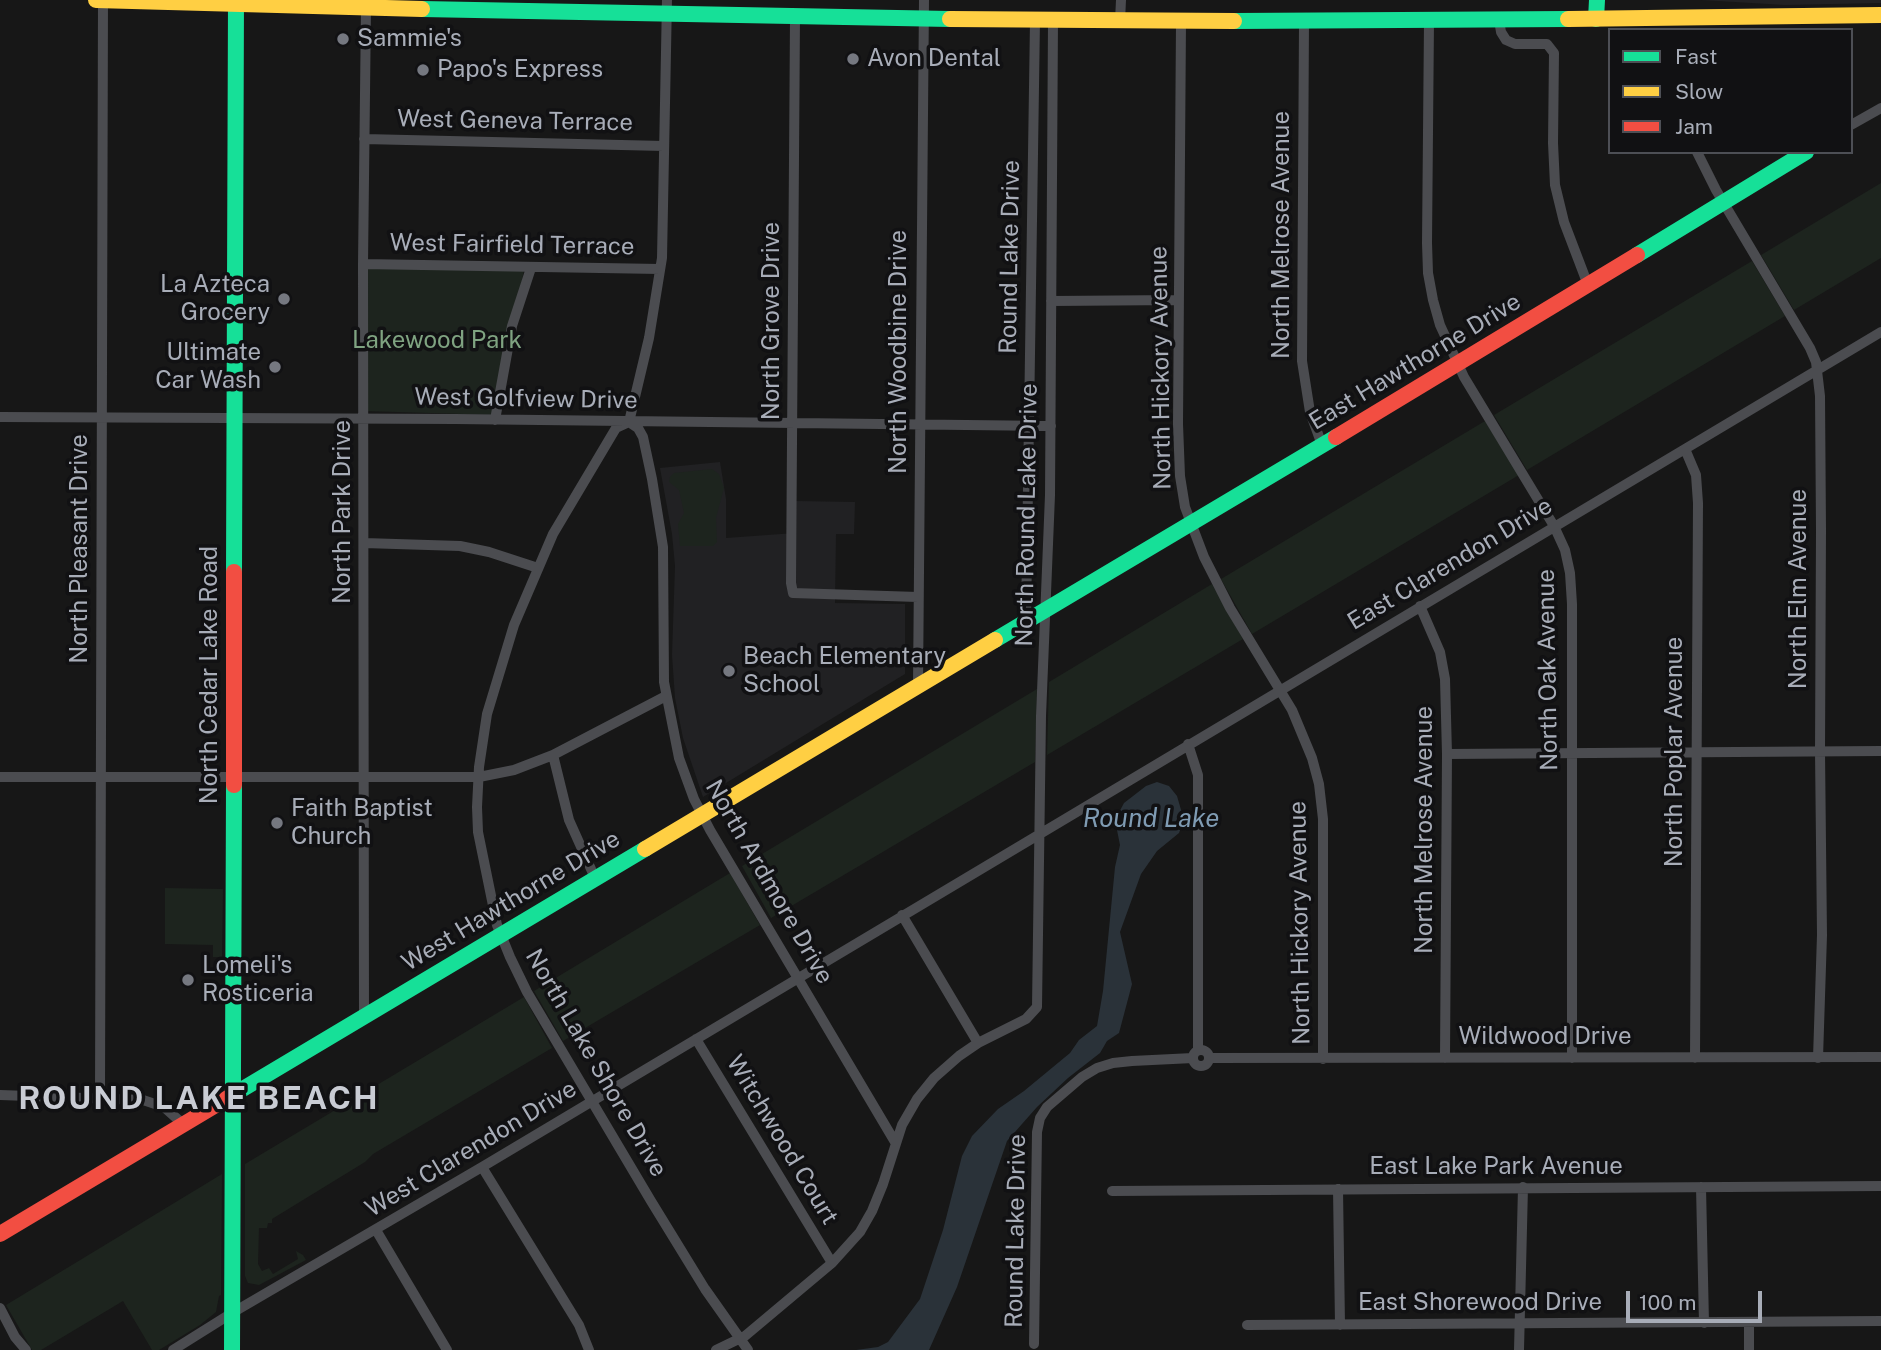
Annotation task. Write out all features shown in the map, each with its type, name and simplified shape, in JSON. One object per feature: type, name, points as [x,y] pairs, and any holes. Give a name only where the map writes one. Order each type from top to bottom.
[{"type":"main road","points":[[96,0],[236,2],[366,8],[667,7],[795,17],[1181,22],[1597,19],[1678,24],[1881,15]]},
{"type":"main road","points":[[1597,0],[1597,19]]},
{"type":"main road","name":"North Cedar Lake Road","points":[[232,1350],[236,2]]},
{"type":"main road","name":"East Hawthorne Drive","points":[[1046,609],[1458,364],[1803,154]]},
{"type":"main road","name":"West Hawthorne Drive","points":[[0,1234],[1046,609]]},
{"type":"street","name":"North Pleasant Drive","points":[[100,1097],[103,0]]},
{"type":"street","name":"North Woodbine Drive","points":[[918,686],[921,425],[919,316],[924,0]]},
{"type":"street","points":[[1120,21],[1121,0]]},
{"type":"street","points":[[629,422],[649,338],[660,269],[667,7]]},
{"type":"street","name":"North Park Drive","points":[[364,1016],[363,264],[366,8]]},
{"type":"street","name":"North Grove Drive","points":[[795,17],[793,593],[918,597]]},
{"type":"street","name":"Round Lake Drive","points":[[1026,621],[1034,20]]},
{"type":"street","name":"North Round Lake Drive","points":[[978,1043],[1026,1019],[1035,1010],[1039,996],[1041,716],[1051,426],[1053,20]]},
{"type":"street","points":[[1499,20],[1506,40],[1515,44],[1547,44],[1554,53],[1555,185],[1563,222],[1588,285]]},
{"type":"street","name":"North Oak Avenue","points":[[1429,21],[1428,273],[1440,325],[1458,364],[1554,526],[1565,550],[1571,583],[1572,1058]]},
{"type":"street","name":"North Hickory Avenue","points":[[1181,22],[1178,424],[1180,477],[1185,507],[1204,557],[1230,608],[1292,710],[1312,758],[1319,784],[1323,819],[1323,1059]]},
{"type":"street","name":"North Melrose Avenue","points":[[1304,22],[1302,361],[1310,412],[1322,445]]},
{"type":"street","points":[[1853,124],[1881,108]]},
{"type":"street","name":"West Geneva Terrace","points":[[365,139],[664,146]]},
{"type":"street","name":"North Elm Avenue","points":[[1698,154],[1810,348],[1817,370],[1820,396],[1821,503],[1822,935],[1818,1058]]},
{"type":"street","name":"West Fairfield Terrace","points":[[363,264],[660,269]]},
{"type":"street","points":[[495,420],[512,326],[531,268]]},
{"type":"street","points":[[1051,301],[1179,300]]},
{"type":"street","name":"East Clarendon Drive","points":[[1041,832],[1881,332]]},
{"type":"street","name":"West Golfview Drive","points":[[0,417],[364,418],[1051,426]]},
{"type":"street","name":"North Lake Shore Drive","points":[[629,422],[616,428],[553,534],[499,671],[487,714],[479,777],[478,832],[484,869],[501,934],[527,992],[705,1289],[748,1350]]},
{"type":"street","name":"North Ardmore Drive","points":[[629,422],[638,428],[643,437],[663,547],[666,696],[679,758],[702,814],[895,1142]]},
{"type":"street","name":"North Poplar Avenue","points":[[1685,449],[1696,475],[1698,503],[1695,1058]]},
{"type":"street","points":[[365,543],[460,546],[538,568]]},
{"type":"street","name":"North Melrose Avenue","points":[[1420,606],[1440,652],[1445,679],[1445,1058]]},
{"type":"street","points":[[0,777],[479,777],[514,770],[553,755],[666,696]]},
{"type":"street","points":[[1188,744],[1198,775],[1195,1054]]},
{"type":"street","points":[[1447,754],[1881,751]]},
{"type":"street","points":[[553,755],[569,820],[595,878]]},
{"type":"street","name":"West Clarendon Drive","points":[[173,1350],[232,1312],[592,1102],[1041,832]]},
{"type":"street","points":[[716,1350],[739,1339],[832,1263],[860,1232],[872,1211],[895,1142],[912,1107],[934,1078],[978,1043],[902,915]]},
{"type":"street","name":"Witchwood Court","points":[[696,1039],[832,1263]]},
{"type":"street","name":"Wildwood Drive","points":[[1040,1118],[1047,1107],[1082,1077],[1097,1068],[1113,1063],[1195,1054],[1195,1064],[1201,1066],[1207,1064],[1209,1058],[1881,1057]]},
{"type":"street","points":[[0,1095],[143,1100],[163,1107],[183,1124]]},
{"type":"street","name":"Round Lake Drive","points":[[1034,1344],[1037,1132],[1040,1118]]},
{"type":"street","points":[[482,1167],[579,1325],[589,1350]]},
{"type":"street","name":"East Lake Park Avenue","points":[[1112,1191],[1881,1186]]},
{"type":"street","points":[[1519,1350],[1523,1187]]},
{"type":"street","points":[[1701,1187],[1704,1323]]},
{"type":"street","points":[[1338,1189],[1340,1325]]},
{"type":"street","points":[[376,1230],[447,1350]]},
{"type":"street","points":[[0,1308],[15,1337],[26,1350]]},
{"type":"street","name":"East Shorewood Drive","points":[[1247,1325],[1881,1321]]},
{"type":"street","points":[[1749,1323],[1749,1350]]},
{"type":"shaded area","points":[[1701,0],[1881,0],[1881,3],[1785,5]]},
{"type":"shaded area","points":[[720,462],[726,499],[726,538],[795,533],[796,501],[855,502],[854,534],[836,534],[835,603],[905,604],[905,674],[703,797],[683,738],[675,698],[672,655],[675,566],[660,468]]},
{"type":"green space","points":[[1881,183],[1881,258],[1794,310],[1761,255]]},
{"type":"green space","points":[[1752,261],[1785,316],[1527,470],[1494,415]]},
{"type":"green space","name":"Lakewood Park","points":[[363,267],[524,270],[496,415],[364,411]]},
{"type":"green space","points":[[1485,421],[1519,475],[1252,634],[1221,579]]},
{"type":"green space","points":[[712,469],[719,474],[724,488],[716,518],[717,542],[713,546],[680,546],[678,524],[684,513],[679,490],[669,482],[670,477],[674,473]]},
{"type":"green space","points":[[1212,584],[1243,639],[1047,755],[1049,682]]},
{"type":"green space","points":[[1037,689],[1035,762],[771,918],[742,866]]},
{"type":"green space","points":[[730,873],[760,925],[563,1041],[534,991]]},
{"type":"green space","points":[[165,888],[223,889],[222,957],[213,957],[213,945],[165,944]]},
{"type":"green space","points":[[524,997],[552,1048],[373,1154],[365,1162],[272,1219],[267,1228],[259,1228],[258,1264],[262,1271],[269,1268],[273,1274],[298,1259],[296,1251],[306,1260],[259,1285],[248,1283],[245,1276],[245,1164]]},
{"type":"green space","points":[[222,1174],[221,1295],[216,1312],[159,1350],[152,1350],[123,1301],[41,1350],[32,1350],[6,1305]]},
{"type":"water","name":"Round Lake","points":[[1157,782],[1169,786],[1177,796],[1184,820],[1179,833],[1157,851],[1141,874],[1120,932],[1132,984],[1119,1033],[1107,1041],[1100,1053],[1037,1107],[1007,1141],[957,1287],[929,1350],[856,1350],[878,1347],[888,1342],[920,1299],[943,1230],[962,1156],[972,1136],[998,1109],[1070,1053],[1079,1040],[1097,1026],[1115,867],[1120,845],[1115,820],[1124,803],[1146,786]]},
{"type":"traffic: fast","points":[[234,572],[236,0]]},
{"type":"traffic: fast","points":[[1596,19],[1597,0]]},
{"type":"traffic: fast","points":[[422,9],[950,19]]},
{"type":"traffic: fast","points":[[1234,21],[1568,19]]},
{"type":"traffic: fast","points":[[1637,255],[1803,154]]},
{"type":"traffic: fast","points":[[995,640],[1336,437]]},
{"type":"traffic: fast","points":[[232,1350],[234,785]]},
{"type":"traffic: fast","points":[[231,1096],[645,849]]},
{"type":"traffic: slow","points":[[96,0],[422,9]]},
{"type":"traffic: slow","points":[[1568,19],[1881,15]]},
{"type":"traffic: slow","points":[[950,19],[1234,21]]},
{"type":"traffic: slow","points":[[645,849],[995,640]]},
{"type":"traffic: jam","points":[[1336,437],[1637,255]]},
{"type":"traffic: jam","points":[[234,572],[234,785]]},
{"type":"traffic: jam","points":[[0,1234],[231,1096]]},
{"type":"place","name":"Sammie's","points":[[343,39]]},
{"type":"place","name":"Avon Dental","points":[[853,59]]},
{"type":"place","name":"Papo's Express","points":[[423,70]]},
{"type":"place","name":"La Azteca Grocery","points":[[284,299]]},
{"type":"place","name":"Ultimate Car Wash","points":[[275,367]]},
{"type":"place","name":"Beach Elementary School","points":[[729,671]]},
{"type":"place","name":"Faith Baptist Church","points":[[277,823]]},
{"type":"place","name":"Lomeli's Rosticeria","points":[[188,980]]},
{"type":"district","name":"ROUND LAKE BEACH","points":[[199,1099]]}]
